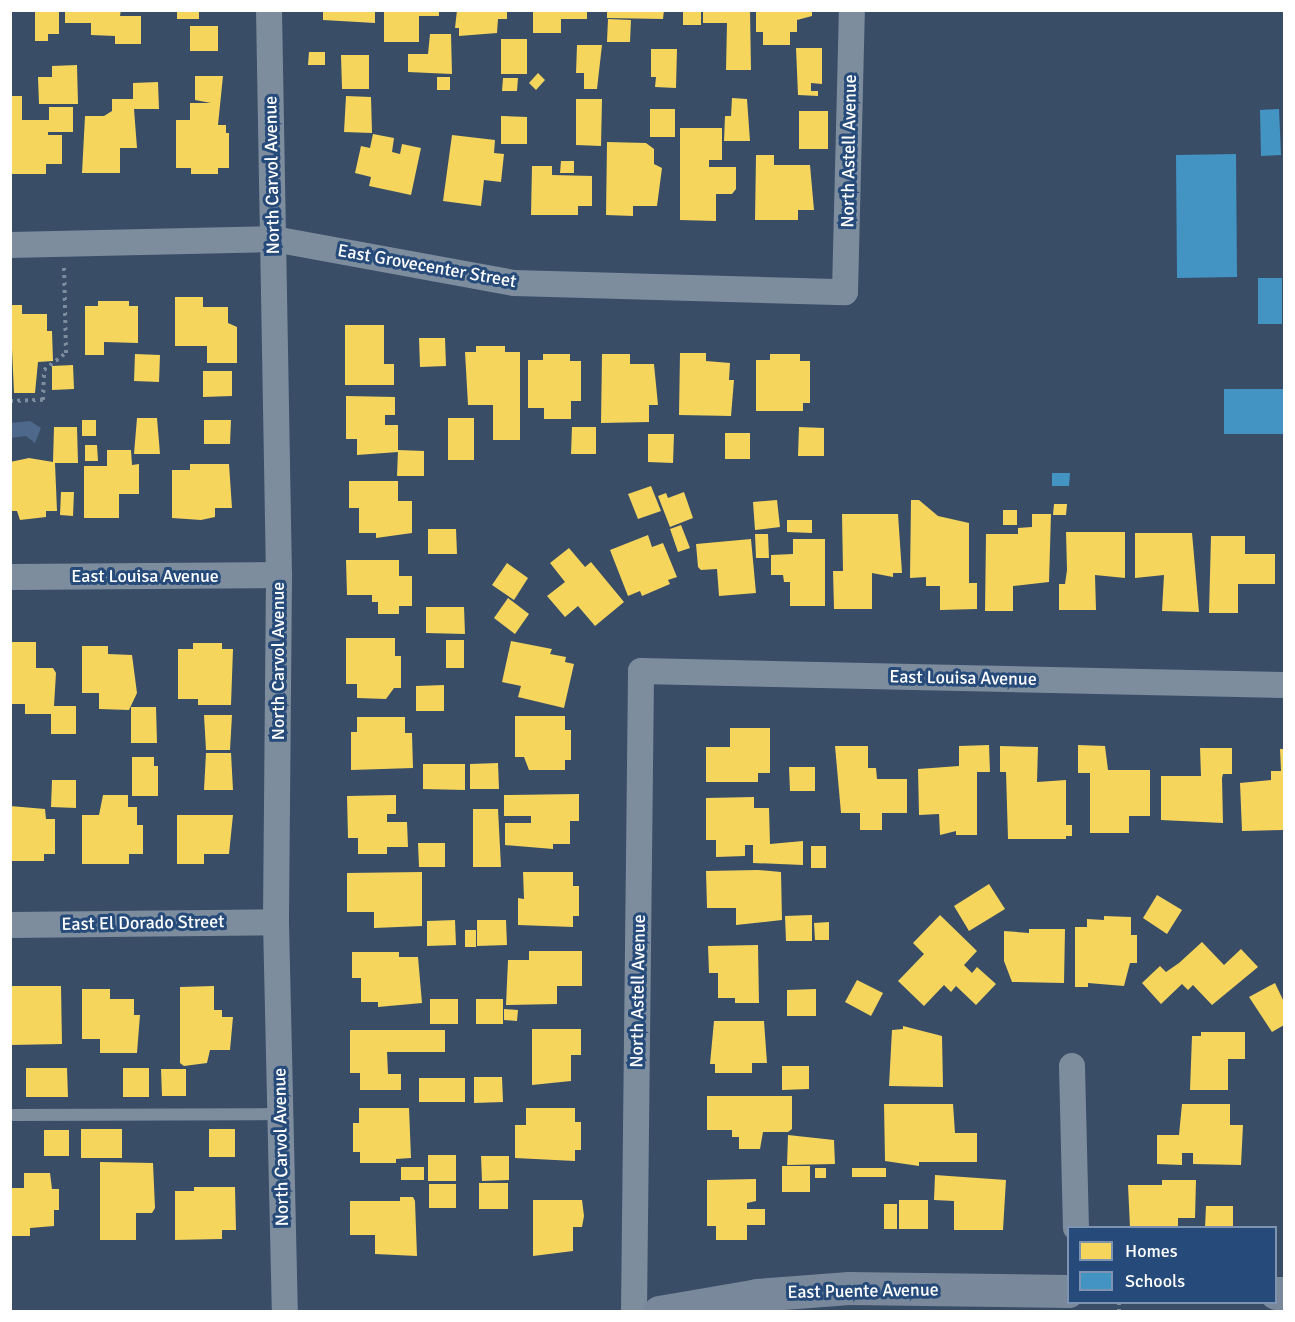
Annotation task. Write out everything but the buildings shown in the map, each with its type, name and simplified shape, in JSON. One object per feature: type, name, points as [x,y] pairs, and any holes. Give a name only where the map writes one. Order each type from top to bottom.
[{"type":"main road","name":"East Puente Avenue","points":[[659,1311],[758,1303],[849,1288],[957,1295],[1067,1291]]},
{"type":"street","name":"North Carvol Avenue","points":[[269,10],[279,575],[276,922],[285,1311]]},
{"type":"street","name":"North Astell Avenue","points":[[845,292],[852,10]]},
{"type":"street","name":"East Grovecenter Street","points":[[10,245],[274,239],[514,283],[845,292]]},
{"type":"street","name":"East Louisa Avenue","points":[[10,577],[279,575]]},
{"type":"street","name":"North Astell Avenue","points":[[634,1311],[641,671]]},
{"type":"street","name":"East Louisa Avenue","points":[[641,671],[1284,685]]},
{"type":"street","name":"East El Dorado Street","points":[[10,925],[276,922]]},
{"type":"street","points":[[1071,1066],[1076,1226]]},
{"type":"lane","points":[[10,1115],[280,1114]]},
{"type":"path","points":[[10,401],[43,400],[44,370],[66,353],[64,244]]},
{"type":"water","points":[[30,421],[41,428],[35,443],[26,436],[11,438],[11,423]]}]
